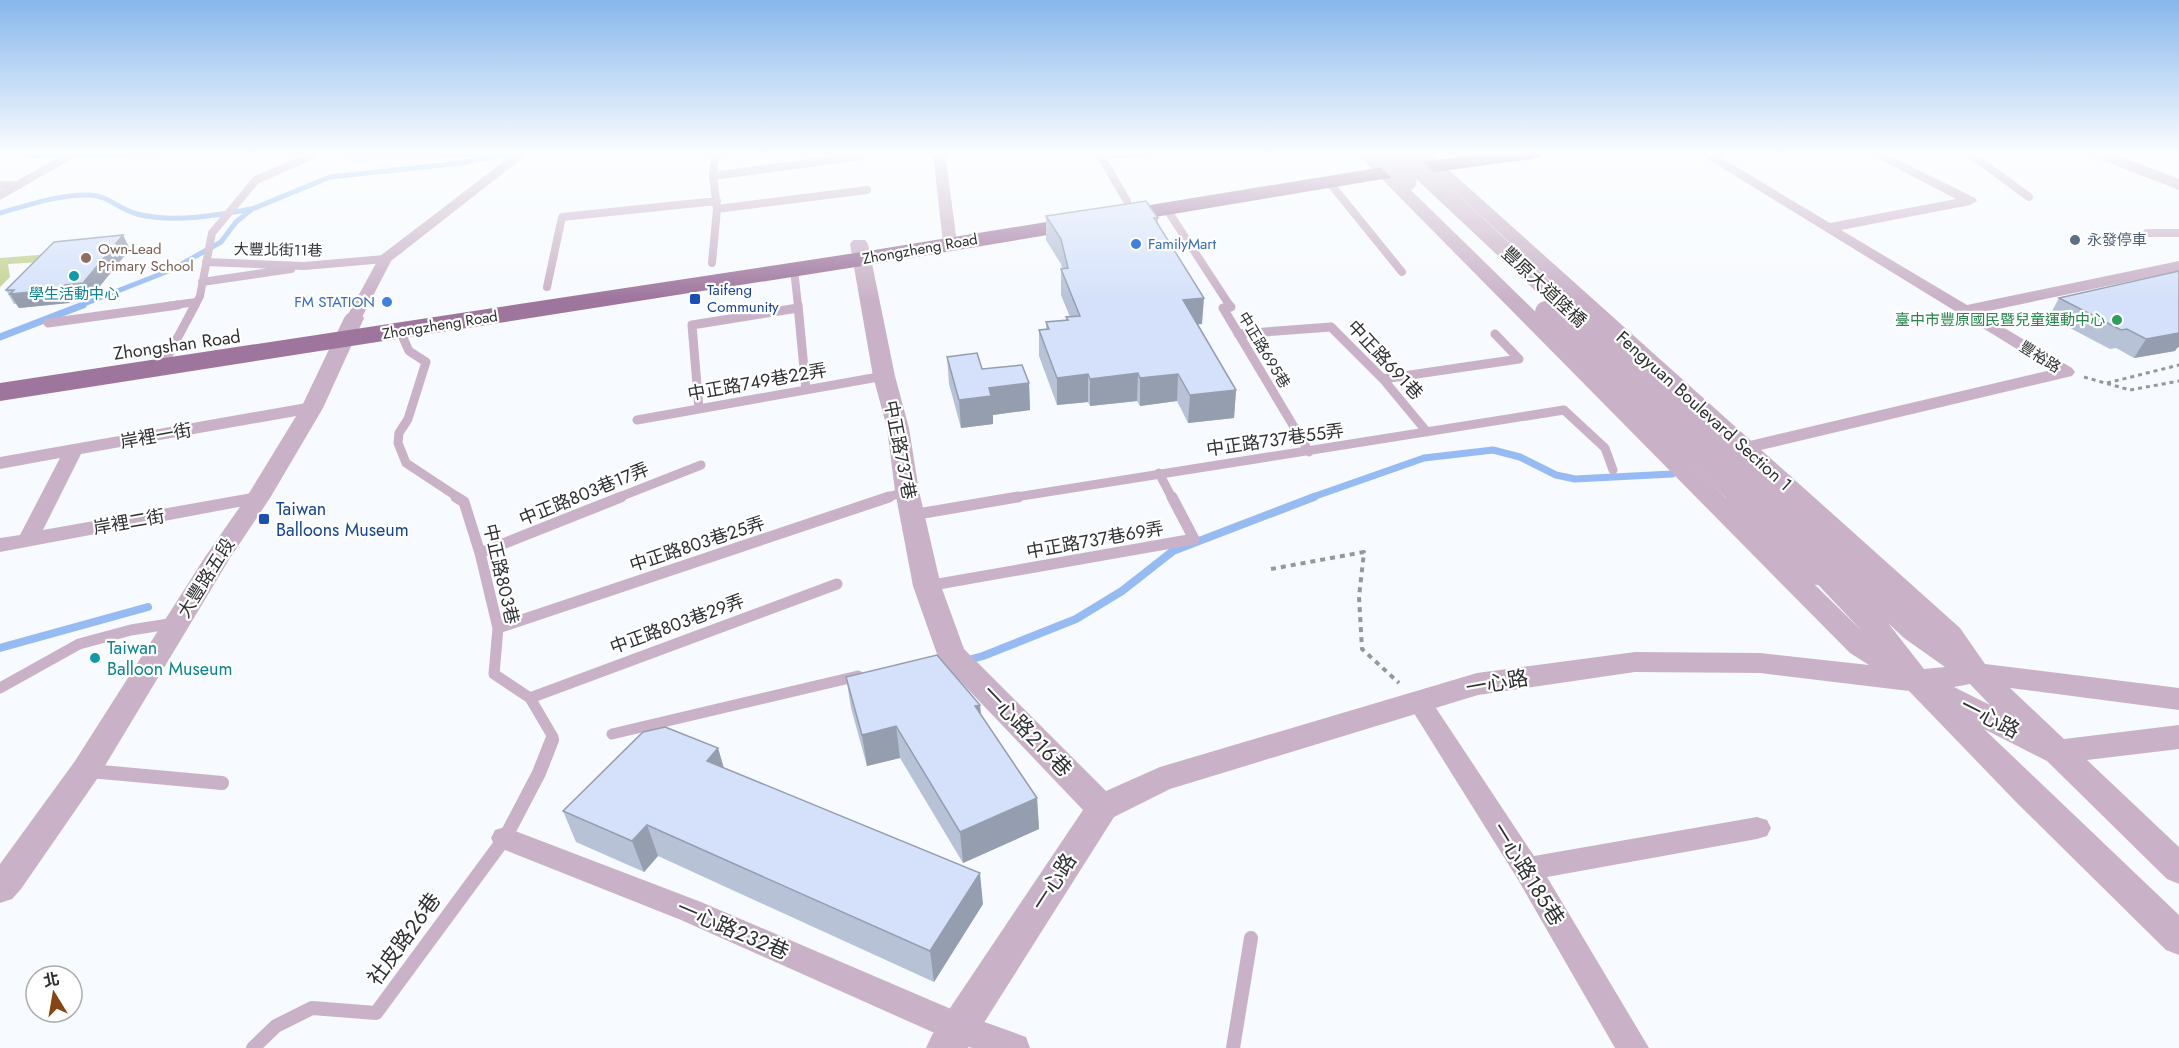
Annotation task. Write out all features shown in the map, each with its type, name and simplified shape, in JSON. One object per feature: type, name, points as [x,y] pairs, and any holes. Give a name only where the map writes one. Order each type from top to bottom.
[{"type":"main road","name":"Zhongzheng Road","points":[[949,237],[1123,202]]},
{"type":"main road","name":"Zhongzheng Road","points":[[349,330],[547,287],[712,263],[860,251],[1204,202]]},
{"type":"main road","name":"Zhongzheng Road","points":[[349,330],[400,331],[794,269],[860,251]]},
{"type":"main road","name":"Zhongshan Road","points":[[0,371],[168,356],[349,330]]},
{"type":"main road","name":"Zhongshan Road","points":[[0,392],[168,356]]},
{"type":"street","points":[[349,330],[385,259],[459,202]]},
{"type":"street","points":[[945,202],[949,237]]},
{"type":"street","points":[[1416,202],[1860,646],[1917,681],[1976,673],[2179,699]]},
{"type":"street","name":"豐原大道陸橋","points":[[1421,202],[1832,570]]},
{"type":"street","name":"豐原大道陸橋","points":[[1452,202],[1832,570]]},
{"type":"street","name":"Fengyuan Boulevard Section 1","points":[[1478,202],[1950,635],[1976,673]]},
{"type":"street","name":"豐裕路","points":[[1784,202],[2066,372]]},
{"type":"street","points":[[1827,228],[1965,202]]},
{"type":"street","name":"中正路737巷","points":[[860,251],[884,376],[898,428],[907,491],[927,586],[946,655]]},
{"type":"street","points":[[1964,311],[2179,266]]},
{"type":"street","name":"大豐路五段","points":[[0,888],[9,879],[86,770],[218,557],[258,498],[312,408],[349,330]]},
{"type":"street","name":"豐裕路","points":[[1744,448],[2066,372]]},
{"type":"street","name":"岸裡一街","points":[[0,463],[312,408]]},
{"type":"street","points":[[28,540],[74,450]]},
{"type":"street","name":"岸裡二街","points":[[0,545],[258,498]]},
{"type":"street","points":[[1832,570],[1917,681],[2030,795],[2179,939]]},
{"type":"street","name":"Fengyuan Boulevard Section 1","points":[[1832,570],[1914,631],[1976,673],[2179,869]]},
{"type":"street","name":"一心路216巷","points":[[946,655],[1102,808]]},
{"type":"street","name":"一心路","points":[[953,1038],[1102,808],[1160,780],[1477,684],[1635,662],[1760,663],[1917,681],[2056,752]]},
{"type":"street","name":"一心路185巷","points":[[1419,702],[1527,869],[1633,1048]]},
{"type":"street","points":[[2056,752],[2179,737]]},
{"type":"street","points":[[1527,869],[1757,828]]},
{"type":"street","name":"一心路232巷","points":[[505,838],[691,911],[953,1038],[1014,1048]]},
{"type":"lane","points":[[168,356],[200,296],[212,234],[238,202]]},
{"type":"lane","points":[[712,263],[717,202]]},
{"type":"lane","points":[[547,287],[562,217],[748,202]]},
{"type":"lane","points":[[1345,202],[1402,272]]},
{"type":"lane","name":"中正路695巷","points":[[1166,208],[1231,307],[1223,308],[1309,453]]},
{"type":"lane","points":[[2147,233],[2179,233]]},
{"type":"lane","name":"大豐北街11巷","points":[[207,259],[304,266],[385,259]]},
{"type":"lane","points":[[202,282],[278,272],[304,266]]},
{"type":"lane","points":[[794,269],[806,390]]},
{"type":"lane","points":[[48,323],[196,302]]},
{"type":"lane","points":[[699,409],[692,325],[798,308]]},
{"type":"lane","name":"中正路691巷","points":[[1239,334],[1331,327],[1383,379],[1427,432]]},
{"type":"lane","name":"中正路803巷","points":[[400,331],[409,351],[426,362],[408,419],[399,433],[398,443],[406,463],[464,502],[480,553],[498,628],[494,674],[530,698],[554,737],[505,838]]},
{"type":"lane","points":[[1383,379],[1519,359],[1495,334]]},
{"type":"lane","name":"中正路749巷22弄","points":[[637,420],[884,376]]},
{"type":"lane","name":"中正路737巷55弄","points":[[912,515],[1159,473],[1309,453],[1564,410],[1605,448],[1613,470]]},
{"type":"lane","name":"中正路803巷17弄","points":[[480,553],[701,465]]},
{"type":"lane","name":"中正路737巷69弄","points":[[927,586],[1194,539],[1159,473]]},
{"type":"lane","name":"中正路803巷25弄","points":[[498,628],[907,491]]},
{"type":"lane","name":"中正路803巷29弄","points":[[530,698],[837,584]]},
{"type":"lane","points":[[0,688],[79,644],[130,630],[178,622]]},
{"type":"lane","points":[[612,734],[872,672]]},
{"type":"lane","points":[[86,770],[222,783]]},
{"type":"lane","name":"社皮路26巷","points":[[253,1048],[276,1026],[312,1008],[376,1013],[505,838]]},
{"type":"lane","points":[[1233,1048],[1251,938]]},
{"type":"path","points":[[2107,384],[2179,365]]},
{"type":"path","points":[[2066,372],[2130,390],[2179,381]]},
{"type":"path","points":[[1271,569],[1364,552],[1359,597],[1362,650],[1419,702]]},
{"type":"green space","points":[[50,254],[42,262],[8,264],[10,277],[0,287],[0,258]]},
{"type":"building","points":[[1147,202],[1158,218],[1154,218],[1204,298],[1183,300],[1236,390],[1190,395],[1178,374],[1140,378],[1138,373],[1090,379],[1088,374],[1057,378],[1039,330],[1049,329],[1046,322],[1068,320],[1066,317],[1080,316],[1061,269],[1068,268],[1061,239],[1046,216]]},
{"type":"building","points":[[123,235],[83,283],[65,285],[61,289],[10,294],[14,290],[6,290],[54,242]]},
{"type":"building","points":[[2179,271],[2179,333],[2146,339],[2127,329],[2121,330],[2059,298]]},
{"type":"building","points":[[977,353],[982,369],[1022,365],[1029,383],[989,388],[991,396],[959,400],[947,357]]},
{"type":"building","points":[[937,655],[980,705],[975,706],[1037,798],[960,832],[896,726],[862,735],[846,677]]},
{"type":"building","points":[[665,727],[718,748],[707,761],[980,873],[930,951],[647,825],[632,841],[563,811],[643,732]]},
{"type":"waterway","points":[[0,213],[42,202]]},
{"type":"waterway","points":[[112,202],[137,214],[165,218],[208,216],[251,209]]},
{"type":"waterway","points":[[79,306],[171,270],[221,242],[236,222],[252,209],[269,202]]},
{"type":"waterway","points":[[0,337],[83,305]]},
{"type":"waterway","points":[[1310,498],[1424,458],[1493,450],[1520,457],[1556,475],[1575,479],[1672,474]]},
{"type":"waterway","points":[[964,661],[983,656],[1076,619],[1122,591],[1173,551],[1314,497]]},
{"type":"waterway","points":[[0,648],[148,607]]},
{"type":"place","name":"永發停車","points":[[2075,240]]},
{"type":"place","name":"FamilyMart","points":[[1136,244]]},
{"type":"place","name":"Own-Lead Primary School","points":[[86,258]]},
{"type":"place","name":"學生活動中心","points":[[74,276]]},
{"type":"place","name":"Taifeng Community","points":[[695,299]]},
{"type":"place","name":"FM STATION","points":[[387,302]]},
{"type":"place","name":"臺中市豐原國民暨兒童運動中心","points":[[2117,320]]},
{"type":"place","name":"Taiwan Balloons Museum","points":[[264,519]]},
{"type":"place","name":"Taiwan Balloon Museum","points":[[95,658]]}]
